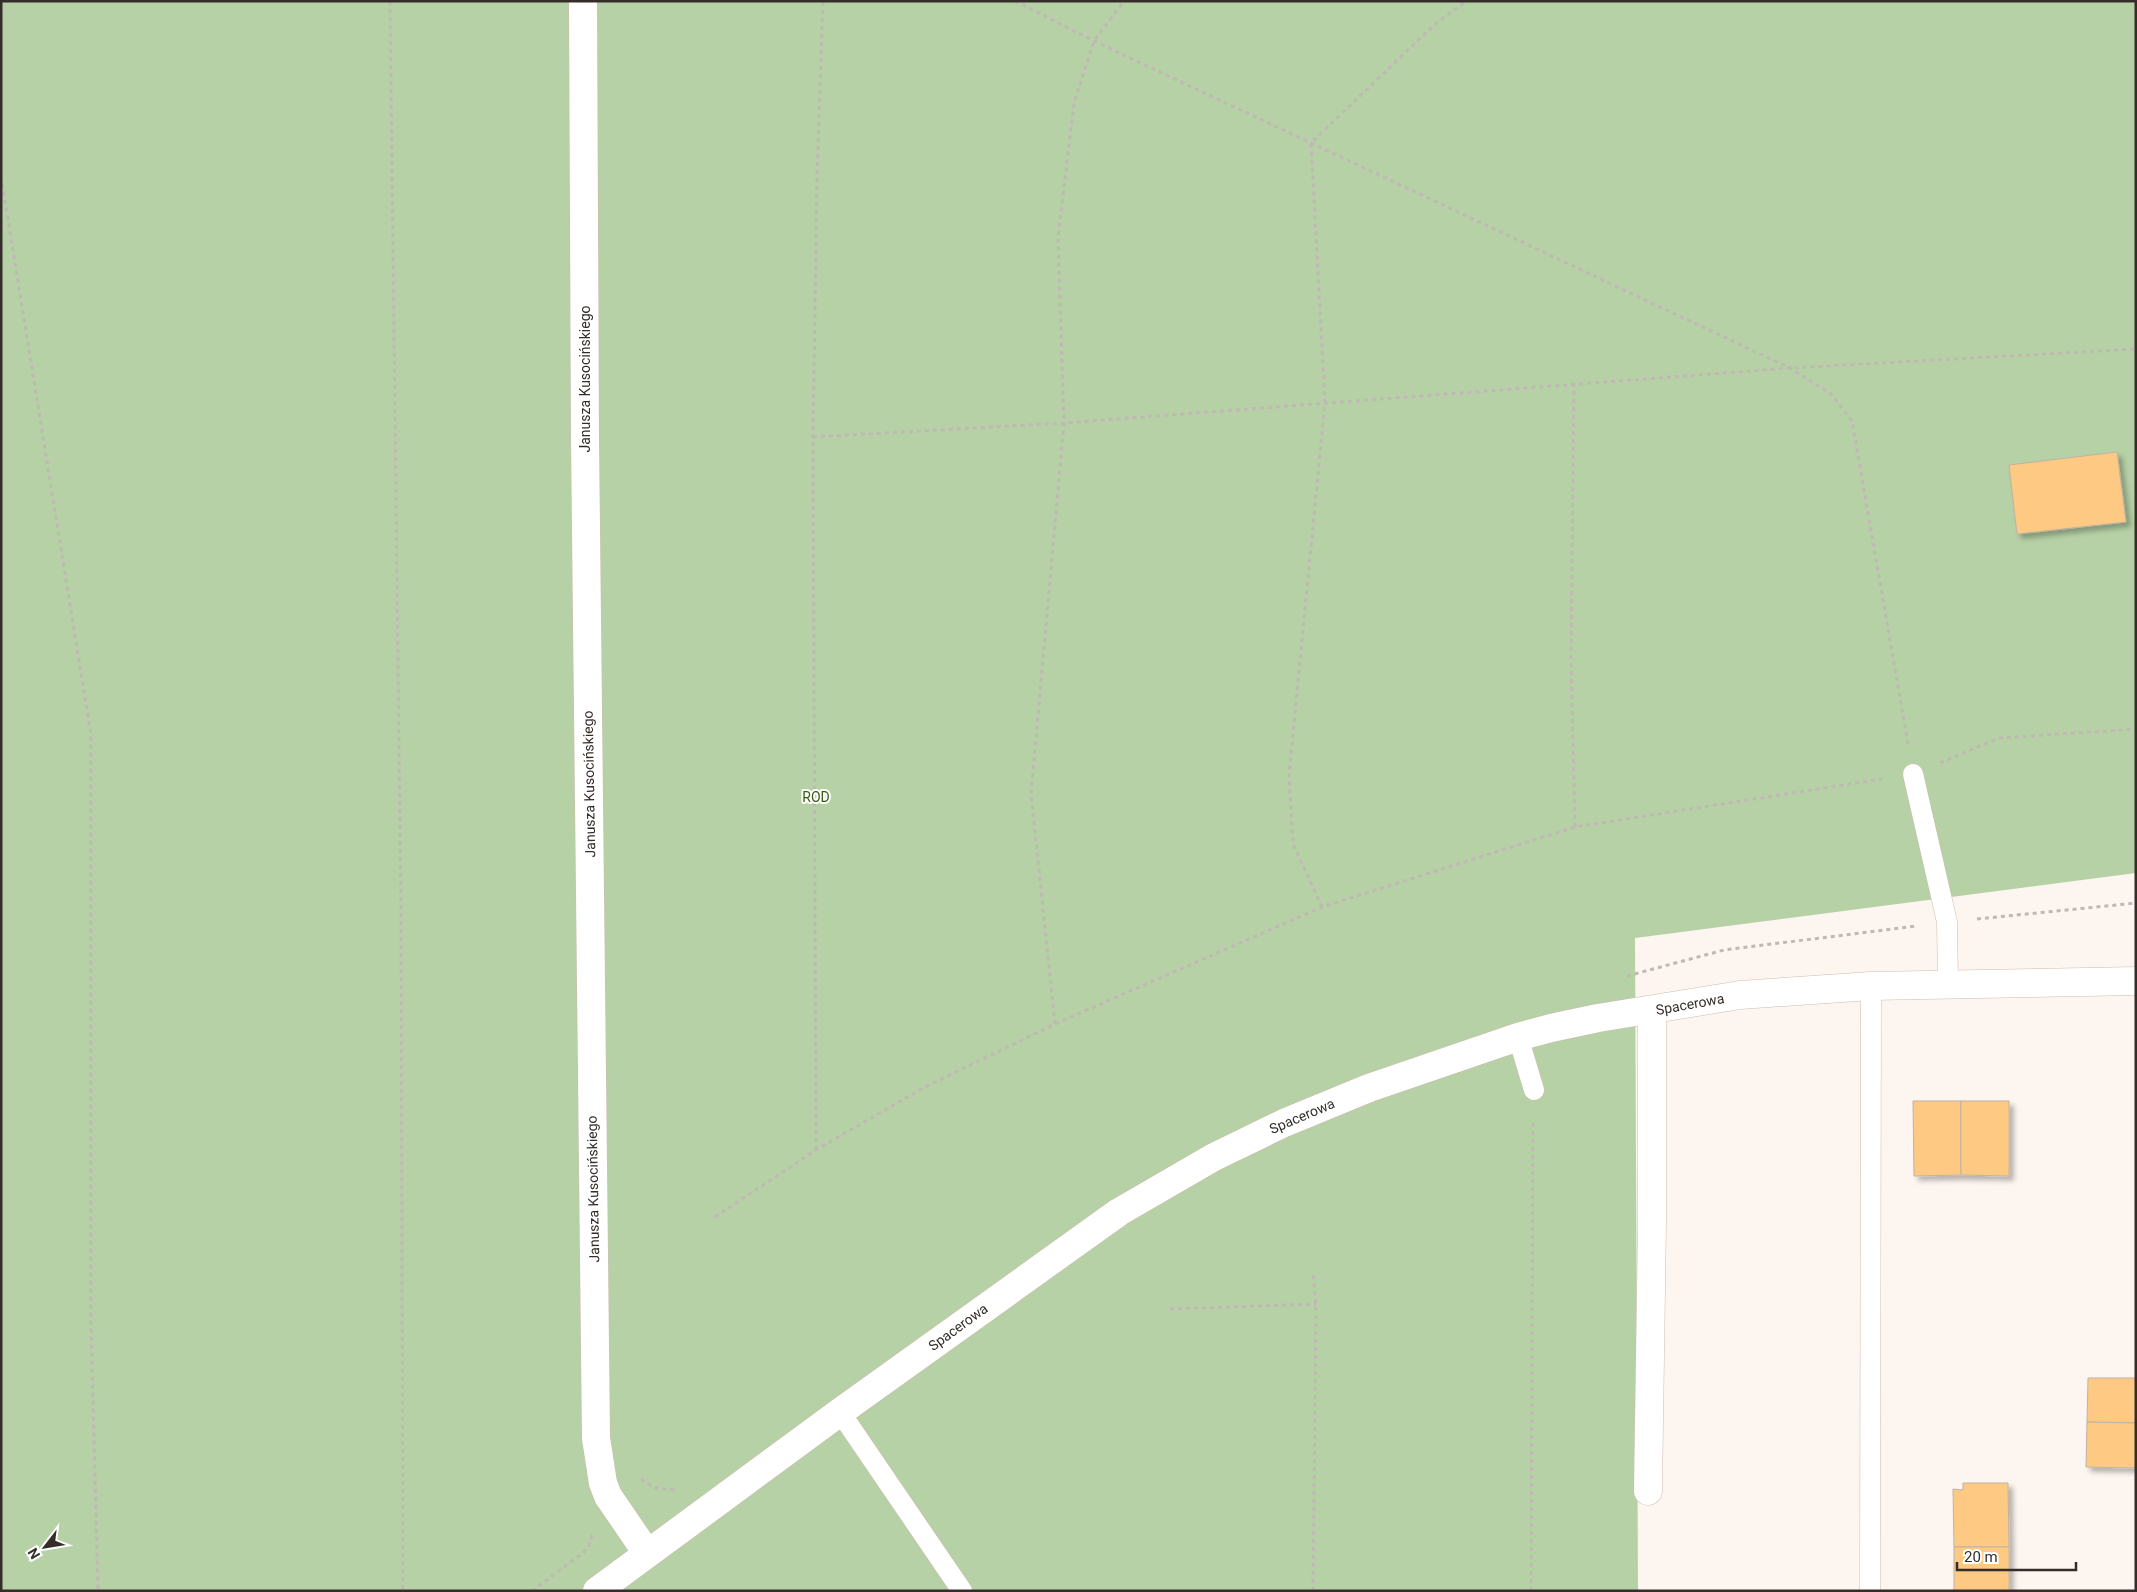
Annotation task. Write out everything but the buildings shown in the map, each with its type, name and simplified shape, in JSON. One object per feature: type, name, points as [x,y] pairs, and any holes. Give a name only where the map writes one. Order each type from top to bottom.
[{"type":"street","name":"Janusza Kusocińskiego","points":[[583,1],[585,438],[596,1438],[602,1482],[608,1496],[647,1553]]},
{"type":"street","name":"Spacerowa","points":[[597,1591],[840,1412],[1119,1212],[1214,1157],[1284,1123],[1369,1088],[1518,1037],[1598,1018],[1740,995],[1871,986],[2136,981]]},
{"type":"street","points":[[1648,1491],[1652,1223],[1652,1010]]},
{"type":"lane","points":[[1913,774],[1947,922],[1948,986]]},
{"type":"lane","points":[[1870,1591],[1871,986]]},
{"type":"lane","points":[[1518,1037],[1534,1090]]},
{"type":"lane","points":[[840,1412],[962,1591]]},
{"type":"path","points":[[390,1],[401,912],[403,1591]]},
{"type":"path","points":[[816,1150],[813,437],[816,177],[823,1]]},
{"type":"path","points":[[1015,1],[1094,41],[1790,368],[1831,394],[1852,420],[1913,774]]},
{"type":"path","points":[[1055,1024],[1031,794],[1064,423],[1058,238],[1074,103],[1094,41],[1124,1]]},
{"type":"path","points":[[1322,907],[1293,844],[1289,775],[1325,402],[1311,143],[1434,25],[1466,1]]},
{"type":"path","points":[[1,176],[91,734],[91,1323],[98,1591]]},
{"type":"path","points":[[813,437],[1064,423],[1790,368],[2136,349]]},
{"type":"path","points":[[1574,383],[1571,660],[1575,827]]},
{"type":"path","points":[[715,1217],[816,1150],[922,1088],[1055,1024],[1322,907],[1575,827],[1913,774],[1999,738],[2136,729]]},
{"type":"path","points":[[1531,1591],[1534,1090]]},
{"type":"path","points":[[1313,1272],[1316,1304],[1313,1591]]},
{"type":"path","points":[[1170,1309],[1316,1304]]},
{"type":"green space","name":"ROD","points":[[1,1],[2136,1],[2136,873],[1635,938],[1638,1591],[1,1591]]}]
